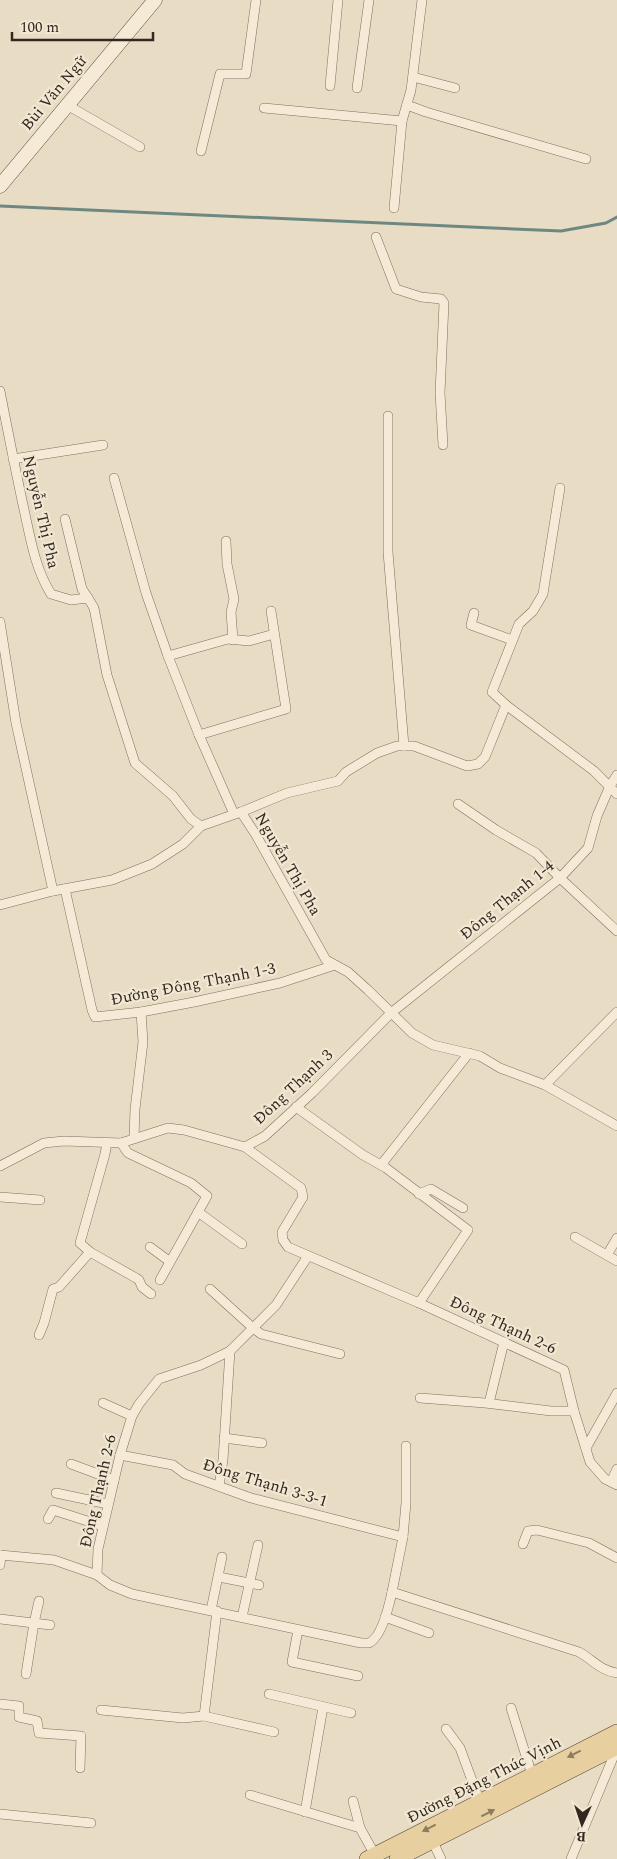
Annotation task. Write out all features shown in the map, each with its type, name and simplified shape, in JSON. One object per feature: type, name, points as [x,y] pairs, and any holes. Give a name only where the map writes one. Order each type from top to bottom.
[{"type":"main road","name":"Bùi Văn Ngữ","points":[[0,186],[156,0]]},
{"type":"main road","name":"Đường Đặng Thúc Vịnh","points":[[371,1857],[617,1732]]},
{"type":"main road","name":"Đường Đặng Thúc Vịnh","points":[[398,1859],[617,1747]]},
{"type":"street","points":[[201,151],[220,74],[246,74],[256,0]]},
{"type":"street","points":[[330,86],[338,0]]},
{"type":"street","points":[[357,88],[369,0]]},
{"type":"street","points":[[394,208],[402,121],[413,77],[422,0]]},
{"type":"street","points":[[413,77],[455,88]]},
{"type":"street","points":[[407,104],[426,112],[586,159]]},
{"type":"street","points":[[67,105],[140,147]]},
{"type":"street","points":[[264,108],[402,121]]},
{"type":"street","points":[[376,237],[396,289],[421,297],[441,299],[444,302],[440,393],[443,445]]},
{"type":"street","name":"Nguyễn Thị Pha","points":[[0,391],[31,542],[42,579],[51,594],[71,600],[88,598]]},
{"type":"street","points":[[388,416],[388,552],[404,746]]},
{"type":"street","points":[[13,458],[103,445]]},
{"type":"street","points":[[114,478],[146,592],[168,656],[199,735],[237,813],[287,793],[338,781],[346,772],[377,754],[398,746],[414,746],[467,766],[478,764],[485,757],[506,705]]},
{"type":"street","points":[[560,488],[543,594],[533,611],[519,624],[504,666],[492,692],[506,705],[594,771],[617,794]]},
{"type":"street","points":[[0,905],[53,891],[112,880],[152,864],[183,844],[201,826],[191,819],[173,796],[136,763],[107,675],[94,608],[82,588],[65,518]]},
{"type":"street","points":[[226,541],[227,564],[234,599],[231,612],[233,640]]},
{"type":"street","points":[[199,735],[286,709],[271,611]]},
{"type":"street","points":[[474,613],[471,625],[512,640]]},
{"type":"street","points":[[0,622],[16,723],[53,891]]},
{"type":"street","points":[[168,656],[228,639],[249,641],[274,634]]},
{"type":"street","name":"Đông Thạnh 1-4","points":[[391,1013],[560,878],[588,848],[598,816],[610,786],[617,775]]},
{"type":"street","points":[[458,804],[496,830],[536,853],[617,931]]},
{"type":"street","name":"Nguyễn Thị Pha","points":[[201,826],[237,813],[256,835],[326,960],[348,972],[412,1033],[433,1045],[480,1056],[500,1068],[545,1085],[617,1126]]},
{"type":"street","name":"Đường Đông Thạnh 1-3","points":[[65,889],[95,1017],[140,1012],[280,982],[335,965]]},
{"type":"street","points":[[134,1138],[142,1042],[140,1012]]},
{"type":"street","points":[[545,1085],[617,1012]]},
{"type":"street","name":"Đông Thạnh 3","points":[[244,1147],[265,1136],[391,1013]]},
{"type":"street","points":[[381,1165],[469,1053]]},
{"type":"street","points":[[296,1107],[364,1156],[381,1165],[468,1230],[420,1302]]},
{"type":"street","points":[[1,1162],[44,1143],[64,1141],[121,1143],[168,1128],[184,1130],[244,1147]]},
{"type":"street","points":[[106,1143],[105,1154],[80,1242],[90,1252],[139,1280],[142,1287],[152,1294]]},
{"type":"street","points":[[121,1143],[132,1155],[191,1183],[207,1196],[160,1280]]},
{"type":"street","name":"Đông Thạnh 2-6","points":[[244,1147],[301,1188],[304,1197],[282,1232],[283,1240],[288,1247],[420,1302],[564,1370],[574,1411],[590,1462],[605,1479],[614,1483]]},
{"type":"street","points":[[420,1194],[431,1188],[463,1208]]},
{"type":"street","points":[[0,1197],[40,1200]]},
{"type":"street","points":[[198,1212],[242,1244]]},
{"type":"street","points":[[575,1237],[617,1261]]},
{"type":"street","points":[[607,1255],[617,1238]]},
{"type":"street","points":[[150,1247],[169,1261]]},
{"type":"street","points":[[39,1335],[44,1324],[53,1290],[59,1287],[90,1252]]},
{"type":"street","name":"Đông Thạnh 2-6","points":[[97,1575],[98,1549],[120,1455],[132,1416],[139,1404],[159,1379],[201,1365],[230,1351],[276,1305],[308,1256]]},
{"type":"street","points":[[210,1289],[262,1334],[340,1354]]},
{"type":"street","points":[[489,1403],[504,1342]]},
{"type":"street","points":[[219,1486],[230,1351]]},
{"type":"street","points":[[586,1448],[617,1393]]},
{"type":"street","points":[[420,1398],[489,1403],[551,1411],[574,1411]]},
{"type":"street","points":[[103,1403],[132,1416]]},
{"type":"street","points":[[224,1438],[262,1443]]},
{"type":"street","points":[[0,1565],[1,1555],[54,1560],[97,1575],[110,1585],[132,1594],[369,1644],[386,1617],[403,1537],[406,1503],[406,1446]]},
{"type":"street","name":"Đông Thạnh 3-3-1","points":[[120,1455],[173,1465],[185,1474],[251,1498],[403,1537]]},
{"type":"street","points":[[71,1464],[114,1480]]},
{"type":"street","points":[[614,1483],[617,1469]]},
{"type":"street","points":[[56,1492],[108,1504]]},
{"type":"street","points":[[48,1519],[53,1510],[103,1526]]},
{"type":"street","points":[[523,1544],[528,1531],[538,1530],[589,1543],[617,1558]]},
{"type":"street","points":[[242,1617],[258,1545]]},
{"type":"street","points":[[204,1716],[214,1611],[222,1557]]},
{"type":"street","points":[[219,1577],[259,1585]]},
{"type":"street","points":[[392,1592],[579,1652],[591,1659],[599,1668],[617,1674]]},
{"type":"street","points":[[26,1674],[39,1601]]},
{"type":"street","points":[[386,1617],[429,1633]]},
{"type":"street","points":[[0,1619],[50,1625]]},
{"type":"street","points":[[298,1630],[292,1662],[358,1676]]},
{"type":"street","points":[[269,1694],[351,1713]]},
{"type":"street","points":[[0,1704],[19,1706],[19,1717],[37,1721],[39,1734],[81,1736],[80,1768]]},
{"type":"street","points":[[305,1812],[323,1707]]},
{"type":"street","points":[[511,1708],[532,1776]]},
{"type":"street","points":[[101,1710],[183,1718],[204,1716],[274,1732]]},
{"type":"street","points":[[446,1729],[460,1748],[480,1802]]},
{"type":"street","points":[[571,1859],[617,1747]]},
{"type":"street","points":[[250,1796],[360,1828]]},
{"type":"street","points":[[353,1801],[360,1828],[371,1857]]},
{"type":"street","points":[[0,1814],[91,1823]]},
{"type":"street","points":[[433,1842],[441,1859]]},
{"type":"waterway","points":[[0,206],[561,231],[606,223],[617,217]]}]
